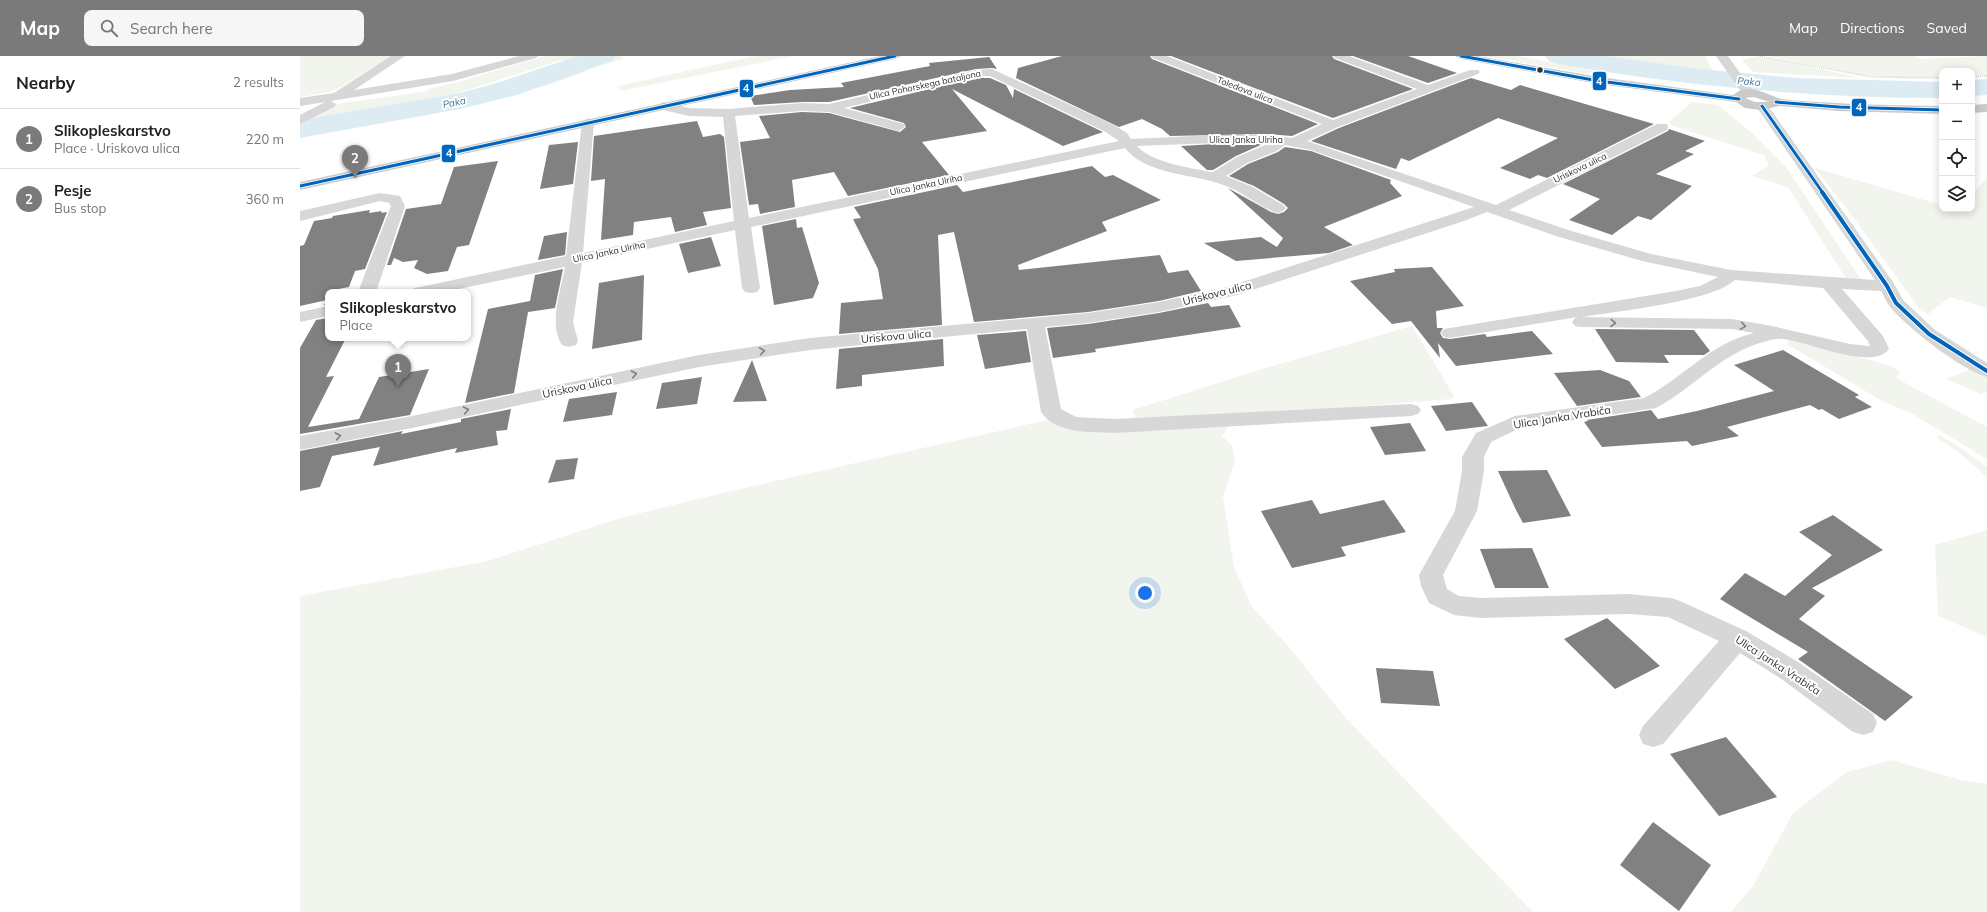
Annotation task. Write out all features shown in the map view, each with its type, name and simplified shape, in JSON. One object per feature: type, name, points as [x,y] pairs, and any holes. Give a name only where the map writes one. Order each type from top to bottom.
[{"type":"main road","points":[[300,186],[895,56]]},
{"type":"main road","points":[[1461,56],[1540,72],[1661,90],[1743,93],[1766,96],[1769,104],[1939,110]]},
{"type":"main road","points":[[1975,109],[1987,108]]},
{"type":"street","points":[[332,98],[399,56]]},
{"type":"street","points":[[300,102],[332,98],[453,77],[532,56]]},
{"type":"street","name":"Toledova ulica","points":[[1157,56],[1333,124]]},
{"type":"street","points":[[1339,56],[1429,89]]},
{"type":"street","points":[[1722,56],[1734,71],[1743,93]]},
{"type":"street","name":"Ulica Pohorskega bataljona","points":[[663,106],[689,112],[729,113],[802,107],[830,108],[857,100],[976,73],[992,72],[1109,128],[1129,143],[1135,152],[1152,161],[1181,171],[1231,181],[1253,192],[1278,208]]},
{"type":"street","name":"Ulica Janka Ulriha","points":[[434,289],[1129,143],[1155,140],[1290,140],[1474,72]]},
{"type":"street","points":[[300,120],[321,107],[352,100],[364,92]]},
{"type":"street","points":[[1769,104],[1887,286],[1896,303],[1929,334],[1979,367]]},
{"type":"street","points":[[830,108],[899,128]]},
{"type":"street","points":[[729,113],[729,125],[751,288]]},
{"type":"street","points":[[569,341],[564,322],[574,260],[588,122]]},
{"type":"street","name":"Uriskova ulica","points":[[300,443],[420,420],[699,360],[810,344],[1088,318],[1159,307],[1230,291],[1480,210],[1491,208],[1662,128]]},
{"type":"street","points":[[1215,177],[1242,160],[1290,140],[1608,247],[1679,265],[1731,275],[1887,286]]},
{"type":"street","points":[[300,216],[380,197],[395,199],[398,206],[368,289]]},
{"type":"street","points":[[1450,333],[1546,318],[1710,289],[1724,282],[1731,275]]},
{"type":"street","name":"Ulica Janka Vrabiča","points":[[1828,283],[1877,340],[1880,349],[1870,352],[1850,350],[1781,333],[1752,339],[1737,345],[1708,361],[1664,396],[1649,404],[1515,422],[1483,438],[1473,457],[1473,471],[1466,510],[1431,575],[1433,586],[1438,596],[1454,605],[1481,608],[1628,604],[1670,608],[1737,638],[1789,670],[1863,723]]},
{"type":"street","points":[[300,317],[325,312]]},
{"type":"street","points":[[1546,318],[1573,321],[1639,324],[1732,324],[1781,333]]},
{"type":"street","points":[[1035,323],[1051,412],[1059,419],[1071,423],[1114,426],[1411,410]]},
{"type":"street","points":[[1653,735],[1737,638]]},
{"type":"path","points":[[1758,56],[1872,77],[1939,78]]},
{"type":"path","points":[[1975,77],[1987,76]]},
{"type":"shaded area","points":[[300,56],[392,56],[339,88],[330,92],[300,97]]},
{"type":"shaded area","points":[[545,56],[576,56],[581,59],[574,61],[561,60],[458,93],[407,102],[405,107],[397,109],[308,122],[309,119],[330,107],[343,103],[429,91],[428,89],[455,83]]},
{"type":"shaded area","points":[[609,56],[625,56],[620,57],[623,59],[584,70],[585,72],[545,86],[500,95]]},
{"type":"shaded area","points":[[755,56],[793,56],[621,91],[618,86]]},
{"type":"shaded area","points":[[1482,56],[1517,56],[1600,72],[1590,72],[1590,74]]},
{"type":"shaded area","points":[[1600,56],[1705,56],[1713,71]]},
{"type":"shaded area","points":[[1769,56],[1915,56],[1923,59],[1987,56],[1987,76],[1975,76],[1975,68],[1939,68],[1939,78],[1898,78],[1860,75]]},
{"type":"shaded area","points":[[1754,57],[1780,60],[1861,78],[1753,72],[1742,60]]},
{"type":"shaded area","points":[[561,63],[572,64],[506,86],[438,104],[369,117],[300,127],[305,124],[410,108],[412,103],[459,95]]},
{"type":"shaded area","points":[[1692,102],[1718,105],[1752,133],[1786,167],[1862,281],[1847,280],[1788,187],[1752,176],[1769,165],[1764,155],[1673,126],[1669,122]]},
{"type":"shaded area","points":[[1815,168],[1939,204],[1939,212],[1975,212],[1975,191],[1987,178],[1987,308],[1950,297],[1928,314],[1921,311],[1856,221]]},
{"type":"shaded area","points":[[1412,326],[1454,396],[1451,399],[1136,422],[1133,410],[1252,372]]},
{"type":"shaded area","points":[[1789,340],[1799,340],[1891,366],[1901,373],[1896,378],[1987,427],[1987,459],[1911,413],[1882,401],[1787,344]]},
{"type":"shaded area","points":[[1971,369],[1987,377],[1987,393],[1985,392],[1981,394],[1946,379]]},
{"type":"shaded area","points":[[1052,419],[1231,423],[1222,436],[1232,445],[1235,461],[1223,496],[1234,567],[1252,607],[1290,648],[1345,717],[1533,912],[300,912],[300,693],[302,690],[300,690],[300,596],[488,561],[617,519],[718,494]]},
{"type":"shaded area","points":[[1939,435],[1958,446],[1987,467],[1987,477],[1957,451],[1936,437]]},
{"type":"shaded area","points":[[1987,530],[1987,637],[1938,616],[1935,545]]},
{"type":"shaded area","points":[[1891,760],[1961,780],[1987,784],[1987,912],[1731,912],[1753,886],[1793,813],[1847,772]]},
{"type":"building","points":[[1062,56],[1150,56],[1152,59],[1318,124],[1292,136],[1266,134],[1170,136],[1162,129],[1142,119],[1119,127],[1016,78],[1018,68]]},
{"type":"building","points":[[1171,56],[1332,56],[1334,59],[1413,89],[1333,118]]},
{"type":"building","points":[[1353,56],[1408,56],[1457,73],[1428,83]]},
{"type":"building","points":[[989,57],[997,69],[976,69],[829,102],[754,105],[750,96],[790,90],[844,87],[841,83],[930,66],[929,63]]},
{"type":"building","points":[[976,78],[990,78],[1006,85],[1013,98],[1014,89],[1103,132],[1063,146],[952,89],[987,131],[922,142],[949,175],[848,196],[834,172],[792,180],[795,207],[760,214],[758,204],[749,205],[740,142],[770,138],[759,116],[802,112],[829,113],[900,132],[906,127],[904,123],[850,108]]},
{"type":"building","points":[[1471,78],[1511,90],[1520,85],[1654,124],[1547,178],[1538,175],[1530,179],[1500,168],[1558,138],[1498,118],[1409,161],[1401,158],[1396,169],[1311,141],[1339,128]]},
{"type":"building","points":[[697,121],[703,137],[720,134],[724,137],[731,208],[703,212],[707,225],[675,232],[671,217],[634,222],[633,235],[601,240],[605,179],[591,181],[594,136]]},
{"type":"building","points":[[1669,129],[1705,141],[1685,151],[1694,154],[1656,174],[1692,186],[1651,220],[1638,216],[1612,235],[1569,220],[1600,199],[1563,184],[1668,131]]},
{"type":"building","points":[[578,142],[573,184],[540,189],[549,145]]},
{"type":"building","points":[[1263,144],[1236,156],[1213,170],[1207,170],[1181,146]]},
{"type":"building","points":[[1285,147],[1311,151],[1391,180],[1390,183],[1402,196],[1324,227],[1353,245],[1329,253],[1236,261],[1204,243],[1261,237],[1277,247],[1283,238],[1228,188],[1271,212],[1278,214],[1284,212],[1288,208],[1284,204],[1254,186],[1229,176],[1248,164],[1278,152]]},
{"type":"building","points":[[498,161],[469,245],[457,247],[448,271],[427,274],[414,268],[418,260],[403,262],[394,258],[391,265],[387,265],[406,209],[441,204],[454,167]]},
{"type":"building","points":[[1092,166],[1105,177],[1113,175],[1161,200],[1102,222],[1107,231],[1018,265],[1019,270],[1160,255],[1168,273],[1188,270],[1201,291],[1159,301],[1088,312],[974,322],[954,232],[938,235],[942,325],[839,334],[841,303],[883,299],[878,269],[853,219],[861,218],[854,207],[957,185],[963,192]]},
{"type":"building","points":[[370,210],[369,213],[382,211],[381,213],[387,212],[365,269],[355,271],[349,287],[325,289],[325,300],[300,306],[300,246],[304,245],[314,221],[332,218],[333,216]]},
{"type":"building","points":[[796,219],[797,228],[802,227],[819,283],[813,298],[774,305],[762,226]]},
{"type":"building","points":[[567,232],[565,255],[538,260],[544,236]]},
{"type":"building","points":[[711,237],[721,266],[688,273],[679,244]]},
{"type":"building","points":[[1432,267],[1464,306],[1436,311],[1437,328],[1443,328],[1440,333],[1443,338],[1450,339],[1485,334],[1487,337],[1532,331],[1553,354],[1456,366],[1438,343],[1440,358],[1411,321],[1392,324],[1350,281],[1395,272],[1394,269]]},
{"type":"building","points":[[563,269],[555,308],[528,312],[514,393],[465,403],[488,309],[530,301],[535,275]]},
{"type":"building","points":[[644,275],[642,340],[592,349],[599,283]]},
{"type":"building","points":[[1208,303],[1211,307],[1229,305],[1241,327],[1095,349],[1096,352],[1053,358],[1047,328],[1088,324],[1159,313]]},
{"type":"building","points":[[325,318],[325,341],[344,341],[326,377],[334,376],[308,427],[359,419],[379,377],[429,369],[410,415],[300,434],[300,348],[316,320]]},
{"type":"building","points":[[1595,329],[1694,330],[1710,351],[1704,355],[1664,355],[1669,363],[1616,362]]},
{"type":"building","points":[[1026,331],[1031,362],[985,369],[977,335]]},
{"type":"building","points":[[943,339],[944,366],[862,375],[862,386],[836,389],[839,349]]},
{"type":"building","points":[[1783,350],[1859,395],[1855,397],[1872,407],[1839,419],[1822,409],[1819,410],[1810,405],[1727,427],[1739,436],[1692,446],[1687,441],[1602,447],[1584,422],[1588,421],[1587,420],[1651,410],[1658,419],[1697,411],[1774,391],[1734,365]]},
{"type":"building","points":[[752,360],[767,401],[733,402]]},
{"type":"building","points":[[1600,370],[1629,381],[1641,397],[1577,406],[1554,373]]},
{"type":"building","points":[[702,377],[697,404],[656,409],[662,383]]},
{"type":"building","points":[[617,392],[612,415],[563,422],[569,399]]},
{"type":"building","points":[[1472,402],[1488,426],[1446,431],[1431,406]]},
{"type":"building","points":[[511,409],[507,430],[496,431],[498,445],[455,453],[457,448],[373,466],[380,447],[332,456],[320,487],[300,491],[300,451],[403,431],[401,434],[461,422],[461,419]]},
{"type":"building","points":[[1410,423],[1426,451],[1385,455],[1370,427]]},
{"type":"building","points":[[578,458],[574,479],[548,483],[556,460]]},
{"type":"building","points":[[1547,470],[1571,516],[1523,523],[1498,471]]},
{"type":"building","points":[[1312,500],[1320,514],[1384,500],[1406,532],[1341,547],[1346,556],[1292,568],[1261,511]]},
{"type":"building","points":[[1833,515],[1883,550],[1812,588],[1825,596],[1799,619],[1913,697],[1885,721],[1798,659],[1808,652],[1720,599],[1745,573],[1785,596],[1832,555],[1799,532]]},
{"type":"building","points":[[1532,548],[1549,588],[1495,588],[1480,549]]},
{"type":"building","points":[[1607,618],[1660,666],[1615,689],[1564,639]]},
{"type":"building","points":[[1376,668],[1433,671],[1440,706],[1381,703]]},
{"type":"building","points":[[1726,737],[1777,797],[1719,816],[1670,754]]},
{"type":"building","points":[[1653,822],[1711,865],[1679,911],[1620,865]]},
{"type":"waterway","name":"Paka","points":[[300,129],[460,101],[507,89],[603,56]]},
{"type":"waterway","name":"Paka","points":[[1558,56],[1653,71],[1749,82],[1797,86],[1894,90],[1939,90]]},
{"type":"waterway","name":"Paka","points":[[1975,88],[1987,87]]},
{"type":"transit line","name":"4","points":[[300,186],[895,56]]},
{"type":"transit line","name":"4","points":[[1461,56],[1599,81],[1739,99]]},
{"type":"transit line","name":"4","points":[[1776,102],[1839,107],[1939,110]]},
{"type":"transit line","name":"4","points":[[1762,106],[1887,286],[1896,303],[1929,334],[1987,371]]},
{"type":"place","name":"Pesje","points":[[355,178]]},
{"type":"place","name":"Slikopleskarstvo","points":[[398,387]]}]
